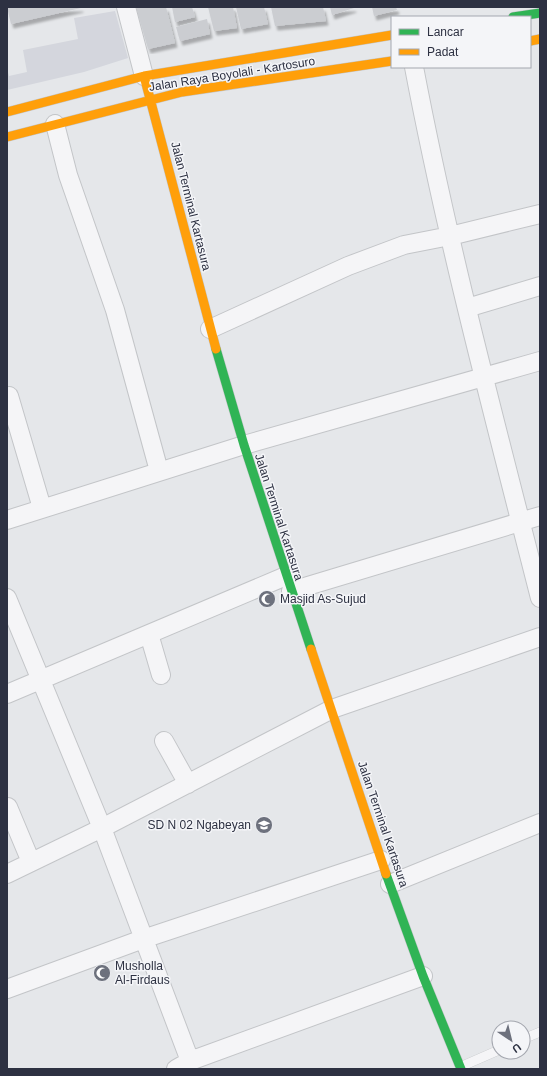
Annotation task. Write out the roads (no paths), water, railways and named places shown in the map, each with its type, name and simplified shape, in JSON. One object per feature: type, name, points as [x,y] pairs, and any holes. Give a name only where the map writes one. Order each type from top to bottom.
[{"type":"main road","points":[[517,16],[537,11]]},
{"type":"main road","name":"Jalan Raya Boyolali - Kartosuro","points":[[7,112],[144,76],[391,35]]},
{"type":"main road","name":"Jalan Raya Boyolali - Kartosuro","points":[[7,137],[182,92],[391,61]]},
{"type":"main road","name":"Jalan Terminal Kartasura","points":[[144,76],[210,329],[244,445],[288,584],[332,709],[381,860],[423,976],[461,1068]]},
{"type":"street","points":[[126,7],[144,76]]},
{"type":"street","points":[[414,68],[467,308],[540,598]]},
{"type":"street","points":[[55,124],[68,175],[115,310],[159,471]]},
{"type":"street","points":[[210,329],[368,258],[404,245],[450,236],[540,214]]},
{"type":"street","points":[[467,308],[540,286]]},
{"type":"street","points":[[7,520],[244,445],[540,361]]},
{"type":"street","points":[[10,396],[42,508]]},
{"type":"street","points":[[7,694],[149,634],[288,584],[540,516]]},
{"type":"street","points":[[7,598],[102,828],[143,939],[183,1065],[423,976]]},
{"type":"street","points":[[149,634],[161,675]]},
{"type":"street","points":[[7,874],[102,828],[332,709],[540,637]]},
{"type":"street","points":[[164,741],[188,784]]},
{"type":"street","points":[[8,808],[31,862]]},
{"type":"street","points":[[390,884],[540,823]]},
{"type":"street","points":[[7,989],[143,939],[381,860]]},
{"type":"lane","points":[[461,1068],[491,1054]]},
{"type":"place","name":"Masjid As-Sujud","points":[[267,599]]},
{"type":"place","name":"SD N 02 Ngabeyan","points":[[264,825]]},
{"type":"place","name":"Musholla Al-Firdaus","points":[[102,973]]}]
